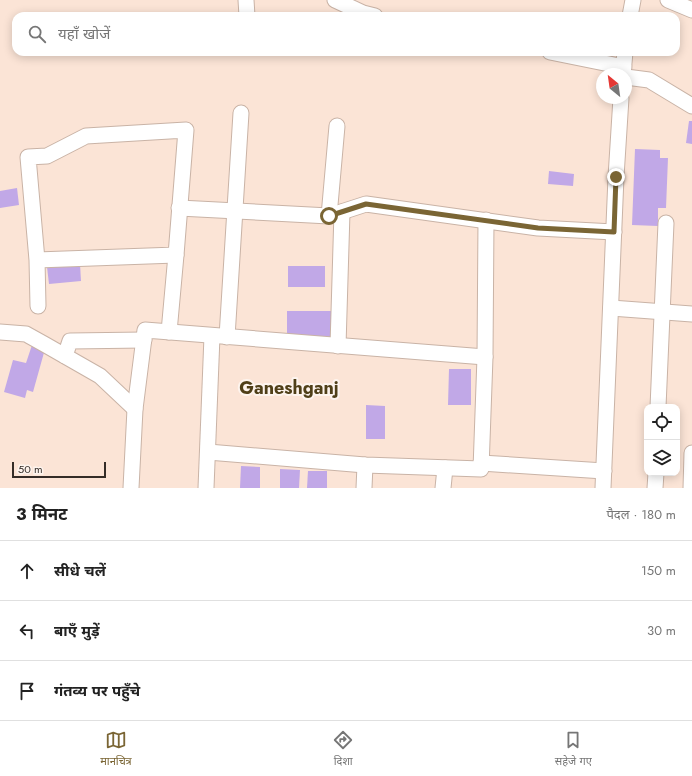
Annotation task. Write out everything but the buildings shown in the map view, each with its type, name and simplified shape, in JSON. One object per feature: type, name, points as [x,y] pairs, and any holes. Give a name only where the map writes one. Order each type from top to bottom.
[{"type":"street","points":[[246,0],[247,12]]},
{"type":"street","points":[[335,0],[361,12]]},
{"type":"street","points":[[668,0],[692,10]]},
{"type":"street","points":[[564,56],[606,68]]},
{"type":"street","points":[[624,68],[625,56]]},
{"type":"street","points":[[632,75],[649,80],[692,106]]},
{"type":"street","points":[[603,488],[614,232],[622,104]]},
{"type":"street","points":[[227,337],[242,113]]},
{"type":"street","points":[[338,126],[335,214],[338,346]]},
{"type":"street","points":[[38,306],[37,260],[28,157],[47,156],[86,136],[186,130],[169,332]]},
{"type":"street","points":[[179,208],[335,214],[366,204],[538,228],[614,232]]},
{"type":"street","points":[[208,452],[365,465],[481,469],[485,357],[486,220]]},
{"type":"street","points":[[658,404],[666,223]]},
{"type":"street","points":[[37,260],[176,255]]},
{"type":"street","points":[[611,308],[692,314]]},
{"type":"street","points":[[132,488],[135,409],[146,330],[485,357]]},
{"type":"street","points":[[0,332],[26,334],[65,356],[100,376],[135,409]]},
{"type":"street","points":[[206,488],[212,336]]},
{"type":"street","points":[[65,356],[70,341],[144,340]]},
{"type":"street","points":[[691,488],[692,452]]},
{"type":"street","points":[[481,463],[604,471]]},
{"type":"street","points":[[364,488],[365,465]]},
{"type":"street","points":[[443,488],[444,468]]},
{"type":"street","points":[[655,488],[656,476]]},
{"type":"district","name":"Ganeshganj","points":[[289,388]]},
{"type":"route","points":[[329,216],[366,204],[538,228],[614,232],[616,177]]}]
